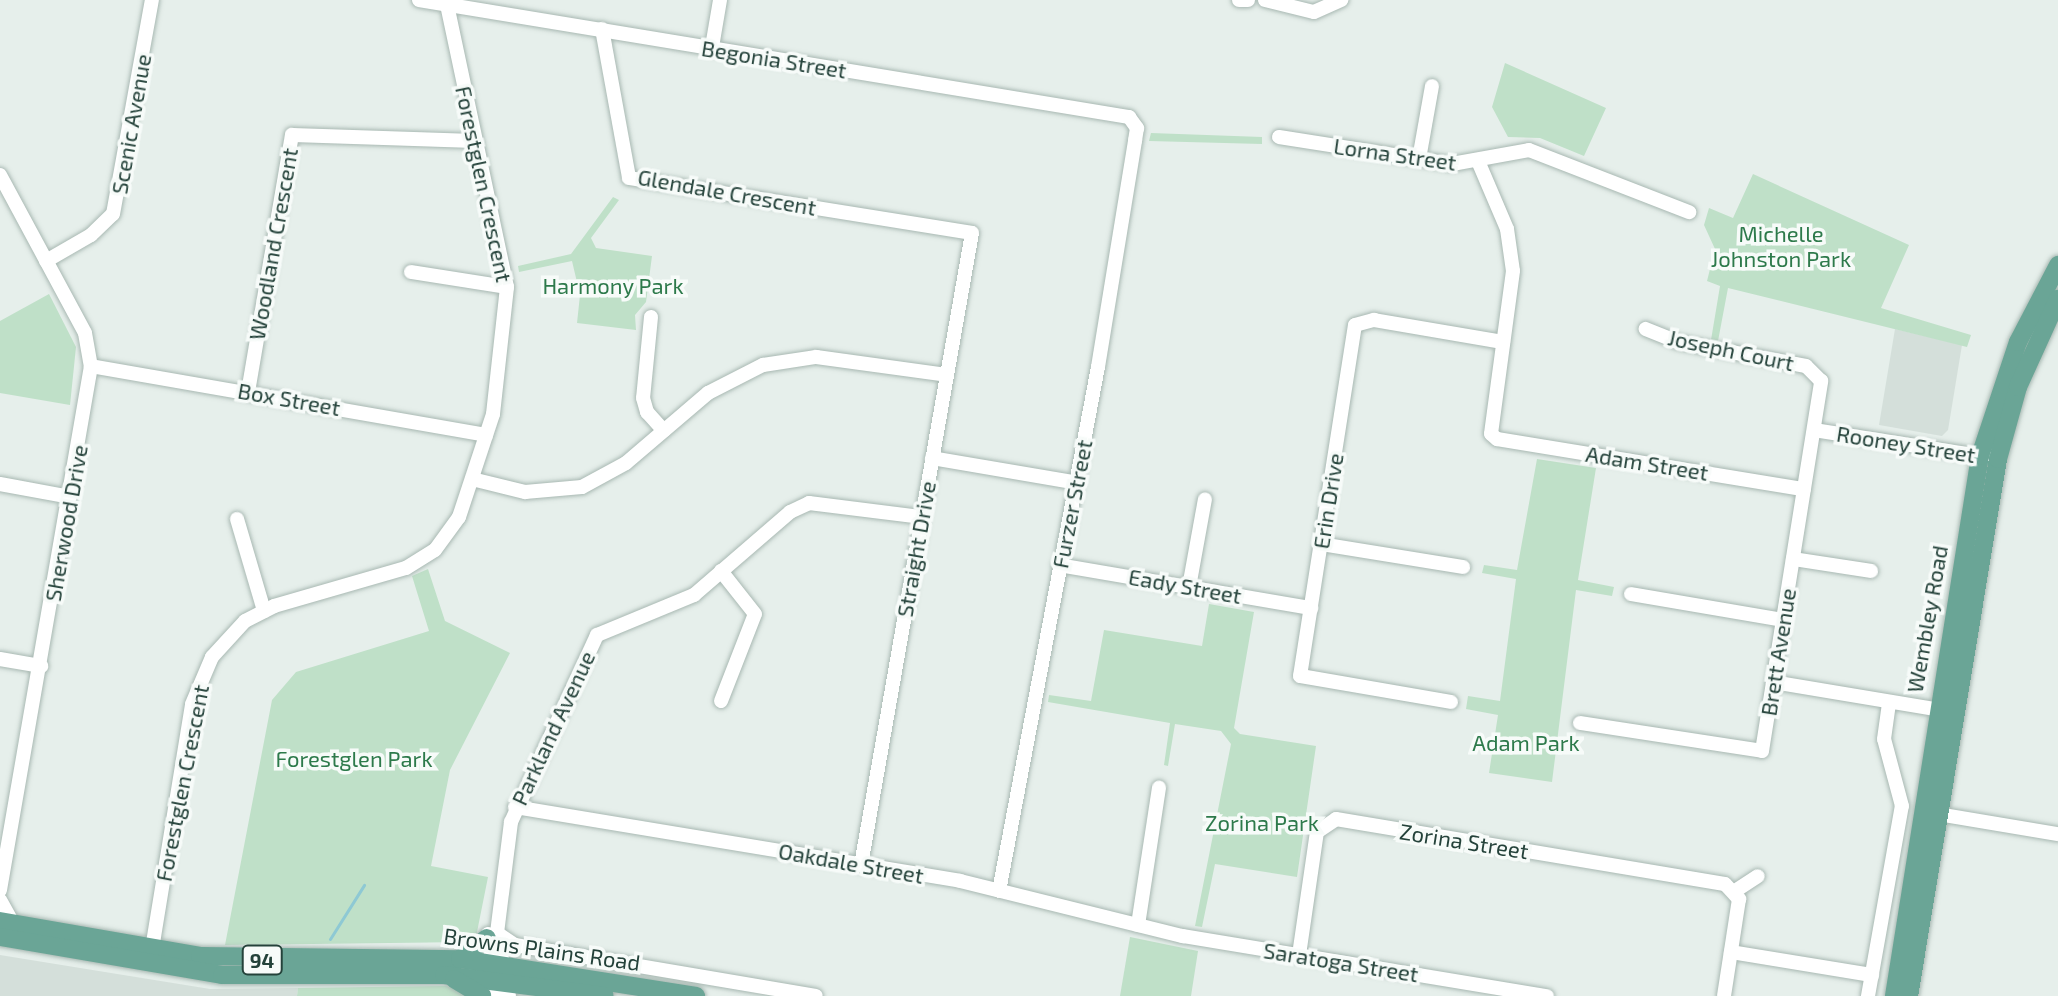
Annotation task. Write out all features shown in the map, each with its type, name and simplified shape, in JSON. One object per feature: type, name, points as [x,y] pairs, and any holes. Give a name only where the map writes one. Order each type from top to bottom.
[{"type":"main road","name":"Wembley Road","points":[[1894,996],[1989,457],[2018,342],[2058,265]]},
{"type":"main road","name":"Wembley Road","points":[[1989,457],[2058,299]]},
{"type":"main road","name":"Wembley Road","points":[[1909,996],[1938,814],[1945,711]]},
{"type":"main road","name":"Browns Plains Road","points":[[4,927],[240,976],[444,975],[696,996]]},
{"type":"main road","points":[[460,959],[492,935]]},
{"type":"main road","name":"Browns Plains Road","points":[[150,955],[237,959],[460,959],[500,979],[605,996]]},
{"type":"main road","points":[[444,975],[482,996]]},
{"type":"main road","points":[[519,996],[560,988]]},
{"type":"street","name":"Scenic Avenue","points":[[46,261],[91,235],[113,214],[152,0]]},
{"type":"street","name":"Begonia Street","points":[[419,0],[1129,117]]},
{"type":"street","points":[[712,47],[720,0]]},
{"type":"street","points":[[1239,0],[1248,0]]},
{"type":"street","points":[[1265,0],[1314,12],[1341,0]]},
{"type":"street","name":"Forestglen Crescent","points":[[150,955],[197,690],[226,638],[264,611],[421,560],[448,536],[486,435],[498,393],[507,287],[447,4]]},
{"type":"street","name":"Glendale Crescent","points":[[602,29],[629,178],[972,233]]},
{"type":"street","points":[[1419,159],[1432,86]]},
{"type":"street","name":"Furzer Street","points":[[999,891],[1073,482],[1087,427],[1137,128],[1129,117]]},
{"type":"street","name":"Woodland Crescent","points":[[248,392],[292,135],[475,141]]},
{"type":"street","name":"Lorna Street","points":[[1279,137],[1419,159],[1478,161],[1512,151],[1549,154],[1666,207],[1689,212]]},
{"type":"street","name":"Adam Street","points":[[1478,161],[1511,247],[1503,342],[1486,438],[1804,489]]},
{"type":"street","name":"Sherwood Drive","points":[[0,175],[85,333],[91,366],[41,666],[6,837],[0,890]]},
{"type":"street","name":"Straight Drive","points":[[861,865],[972,233]]},
{"type":"street","points":[[411,272],[507,287]]},
{"type":"street","points":[[651,317],[643,398],[647,412],[664,431]]},
{"type":"street","name":"Erin Drive","points":[[1451,702],[1300,676],[1355,325],[1374,320],[1503,342]]},
{"type":"street","name":"Joseph Court","points":[[1646,329],[1678,342],[1816,372]]},
{"type":"street","points":[[472,479],[525,492],[582,487],[626,463],[733,377],[778,362],[848,359],[947,375]]},
{"type":"street","name":"Box Street","points":[[91,366],[486,435]]},
{"type":"street","name":"Brett Avenue","points":[[1580,723],[1762,751],[1821,381],[1816,372]]},
{"type":"street","name":"Rooney Street","points":[[1814,430],[1989,457]]},
{"type":"street","points":[[932,458],[1073,482]]},
{"type":"street","points":[[0,484],[70,497]]},
{"type":"street","points":[[1189,587],[1205,499]]},
{"type":"street","name":"Parkland Avenue","points":[[500,979],[492,935],[515,807],[597,635],[678,604],[790,512],[809,503],[922,517]]},
{"type":"street","points":[[237,519],[264,611]]},
{"type":"street","points":[[1321,544],[1463,567]]},
{"type":"street","points":[[1793,559],[1871,571]]},
{"type":"street","name":"Eady Street","points":[[1059,565],[1311,608]]},
{"type":"street","points":[[721,571],[755,614],[721,701]]},
{"type":"street","points":[[1631,594],[1783,620]]},
{"type":"street","points":[[0,659],[41,666]]},
{"type":"street","points":[[1773,682],[1945,711]]},
{"type":"street","name":"Wembley Road","points":[[1868,996],[1902,806],[1884,739],[1889,702]]},
{"type":"street","points":[[1138,925],[1159,788]]},
{"type":"street","name":"Oakdale Street","points":[[515,807],[999,891],[1183,936]]},
{"type":"street","points":[[1938,814],[2058,834]]},
{"type":"street","name":"Zorina Street","points":[[1299,955],[1317,832],[1336,819],[1725,884],[1735,891]]},
{"type":"street","points":[[1724,996],[1735,891],[1758,876]]},
{"type":"street","points":[[0,900],[4,927]]},
{"type":"street","name":"Browns Plains Road","points":[[492,935],[525,947],[816,996]]},
{"type":"street","name":"Saratoga Street","points":[[1183,936],[1299,955],[1464,989],[1547,996]]},
{"type":"street","points":[[1731,952],[1872,975]]},
{"type":"shaded area","points":[[1895,329],[1962,345],[1948,430],[1942,436],[1879,425]]},
{"type":"shaded area","points":[[0,955],[210,989],[298,988],[297,996],[0,996]]},
{"type":"green space","points":[[1505,63],[1606,108],[1584,156],[1540,138],[1508,137],[1492,107]]},
{"type":"green space","points":[[1151,133],[1262,137],[1262,144],[1149,141]]},
{"type":"green space","name":"Michelle Johnston Park","points":[[1753,174],[1909,245],[1881,308],[1971,335],[1967,347],[1728,288],[1718,341],[1711,340],[1720,286],[1707,281],[1715,249],[1704,225],[1709,208],[1733,218]]},
{"type":"green space","name":"Harmony Park","points":[[613,197],[619,200],[591,238],[596,248],[652,256],[646,302],[635,315],[636,330],[577,323],[580,295],[572,261],[519,272],[518,266],[571,254]]},
{"type":"green space","points":[[49,294],[76,347],[70,405],[0,393],[0,321]]},
{"type":"green space","name":"Adam Park","points":[[1537,459],[1596,468],[1578,580],[1614,587],[1612,596],[1576,590],[1552,782],[1489,773],[1498,715],[1466,709],[1468,696],[1500,701],[1516,579],[1482,573],[1484,565],[1517,570]]},
{"type":"green space","name":"Forestglen Park","points":[[428,569],[445,621],[510,653],[450,770],[431,866],[488,877],[476,937],[467,942],[225,945],[272,700],[296,672],[429,631],[412,576]]},
{"type":"green space","name":"Zorina Park","points":[[1209,604],[1254,612],[1234,728],[1240,734],[1316,746],[1297,877],[1215,864],[1202,927],[1195,926],[1231,744],[1221,731],[1175,724],[1168,766],[1164,765],[1170,723],[1048,702],[1049,695],[1091,701],[1104,630],[1202,646]]},
{"type":"green space","points":[[1130,937],[1198,951],[1191,996],[1120,996]]},
{"type":"green space","points":[[446,986],[476,996],[297,996],[298,988]]},
{"type":"waterway","points":[[330,939],[364,885]]}]
